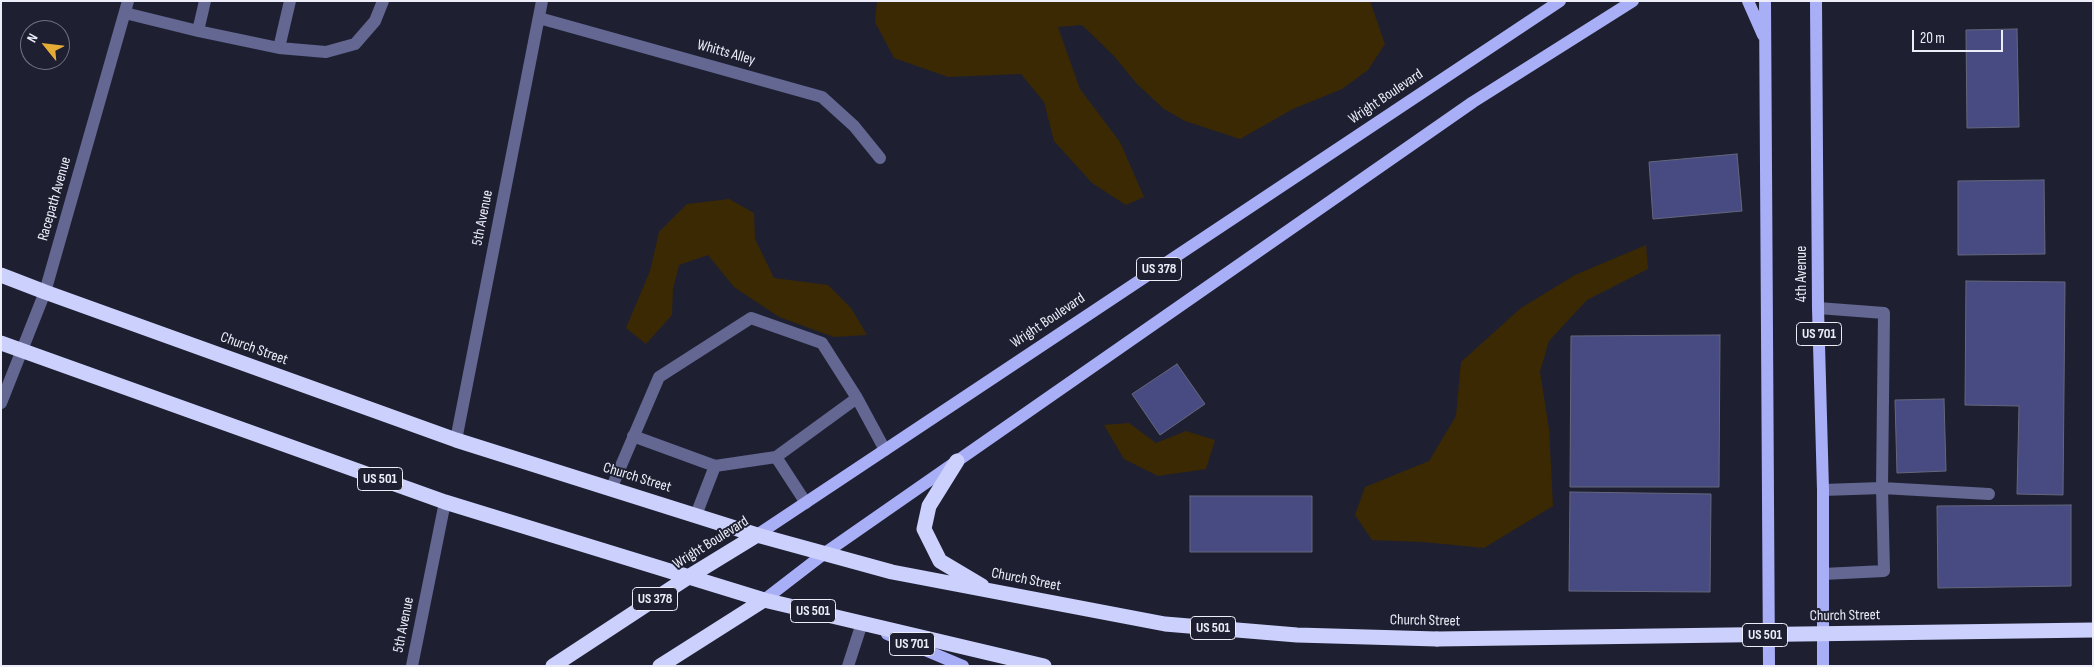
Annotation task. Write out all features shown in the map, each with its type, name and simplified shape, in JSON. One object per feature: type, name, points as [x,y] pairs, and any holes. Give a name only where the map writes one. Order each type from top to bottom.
[{"type":"highway","name":"Church Street","points":[[1,275],[456,440],[757,535],[892,572],[1166,624],[1297,635],[1438,639],[2093,630]]},
{"type":"highway","name":"US 501","points":[[1,343],[445,502],[764,600],[1044,666]]},
{"type":"highway","points":[[957,461],[929,506],[924,529],[940,561],[992,591]]},
{"type":"highway","name":"Wright Boulevard","points":[[553,666],[690,576],[757,535]]},
{"type":"highway","name":"US 378","points":[[660,666],[764,600]]},
{"type":"main road","name":"Wright Boulevard","points":[[757,535],[1560,1]]},
{"type":"main road","name":"US 378","points":[[764,600],[825,553],[1473,102],[1633,1]]},
{"type":"main road","points":[[1748,1],[1765,40]]},
{"type":"main road","points":[[1765,1],[1769,666]]},
{"type":"main road","name":"4th Avenue","points":[[1816,1],[1818,308],[1823,490],[1823,666]]},
{"type":"main road","name":"US 701","points":[[862,623],[963,666]]},
{"type":"street","points":[[198,31],[206,1]]},
{"type":"street","points":[[278,48],[290,1]]},
{"type":"street","points":[[127,7],[198,31],[278,48],[326,52],[355,44],[376,21],[383,1]]},
{"type":"street","name":"5th Avenue","points":[[456,440],[542,1]]},
{"type":"street","name":"Racepath Avenue","points":[[1,402],[45,292],[127,7]]},
{"type":"street","name":"Whitts Alley","points":[[539,18],[822,97],[854,126],[880,158]]},
{"type":"street","points":[[1818,308],[1884,313],[1882,488],[1884,571],[1823,574]]},
{"type":"street","points":[[611,489],[658,377],[750,318],[822,343],[857,398],[885,450]]},
{"type":"street","points":[[633,436],[715,466],[776,457],[857,398]]},
{"type":"street","points":[[776,457],[806,503]]},
{"type":"street","points":[[696,515],[715,466]]},
{"type":"street","points":[[1823,490],[1882,488],[1989,494]]},
{"type":"street","name":"5th Avenue","points":[[412,666],[445,502]]},
{"type":"street","points":[[848,666],[862,623]]},
{"type":"shaded area","points":[[877,1],[1370,1],[1385,44],[1368,70],[1342,89],[1293,109],[1240,139],[1185,121],[1164,109],[1137,84],[1114,56],[1082,25],[1058,27],[1080,89],[1120,142],[1144,197],[1126,205],[1092,183],[1054,141],[1044,102],[1021,74],[948,77],[894,58],[875,22]]},
{"type":"shaded area","points":[[729,199],[754,213],[755,239],[774,278],[828,285],[851,308],[867,335],[834,337],[779,317],[734,287],[708,255],[679,265],[673,289],[672,315],[646,344],[626,328],[650,271],[659,232],[687,204]]},
{"type":"shaded area","points":[[1646,245],[1648,269],[1587,300],[1549,341],[1540,372],[1549,429],[1553,506],[1484,548],[1423,542],[1372,540],[1355,515],[1365,487],[1429,461],[1456,416],[1461,362],[1521,308],[1575,275]]},
{"type":"shaded area","points":[[1129,423],[1156,443],[1186,431],[1215,440],[1206,469],[1158,476],[1124,459],[1104,425]]},
{"type":"building","points":[[2017,29],[2019,127],[1967,128],[1966,30]]},
{"type":"building","points":[[1737,154],[1742,211],[1653,219],[1649,162]]},
{"type":"building","points":[[2044,180],[2045,254],[1958,255],[1958,181]]},
{"type":"building","points":[[1966,281],[2065,282],[2063,495],[2017,494],[2019,406],[1965,405]]},
{"type":"building","points":[[1720,335],[1719,487],[1570,487],[1571,336]]},
{"type":"building","points":[[1177,364],[1205,404],[1160,435],[1132,394]]},
{"type":"building","points":[[1944,399],[1946,471],[1897,473],[1895,400]]},
{"type":"building","points":[[1570,492],[1711,494],[1710,592],[1569,591]]},
{"type":"building","points":[[1190,496],[1312,496],[1312,552],[1190,552]]},
{"type":"building","points":[[2071,505],[2071,586],[1938,588],[1937,506]]}]
